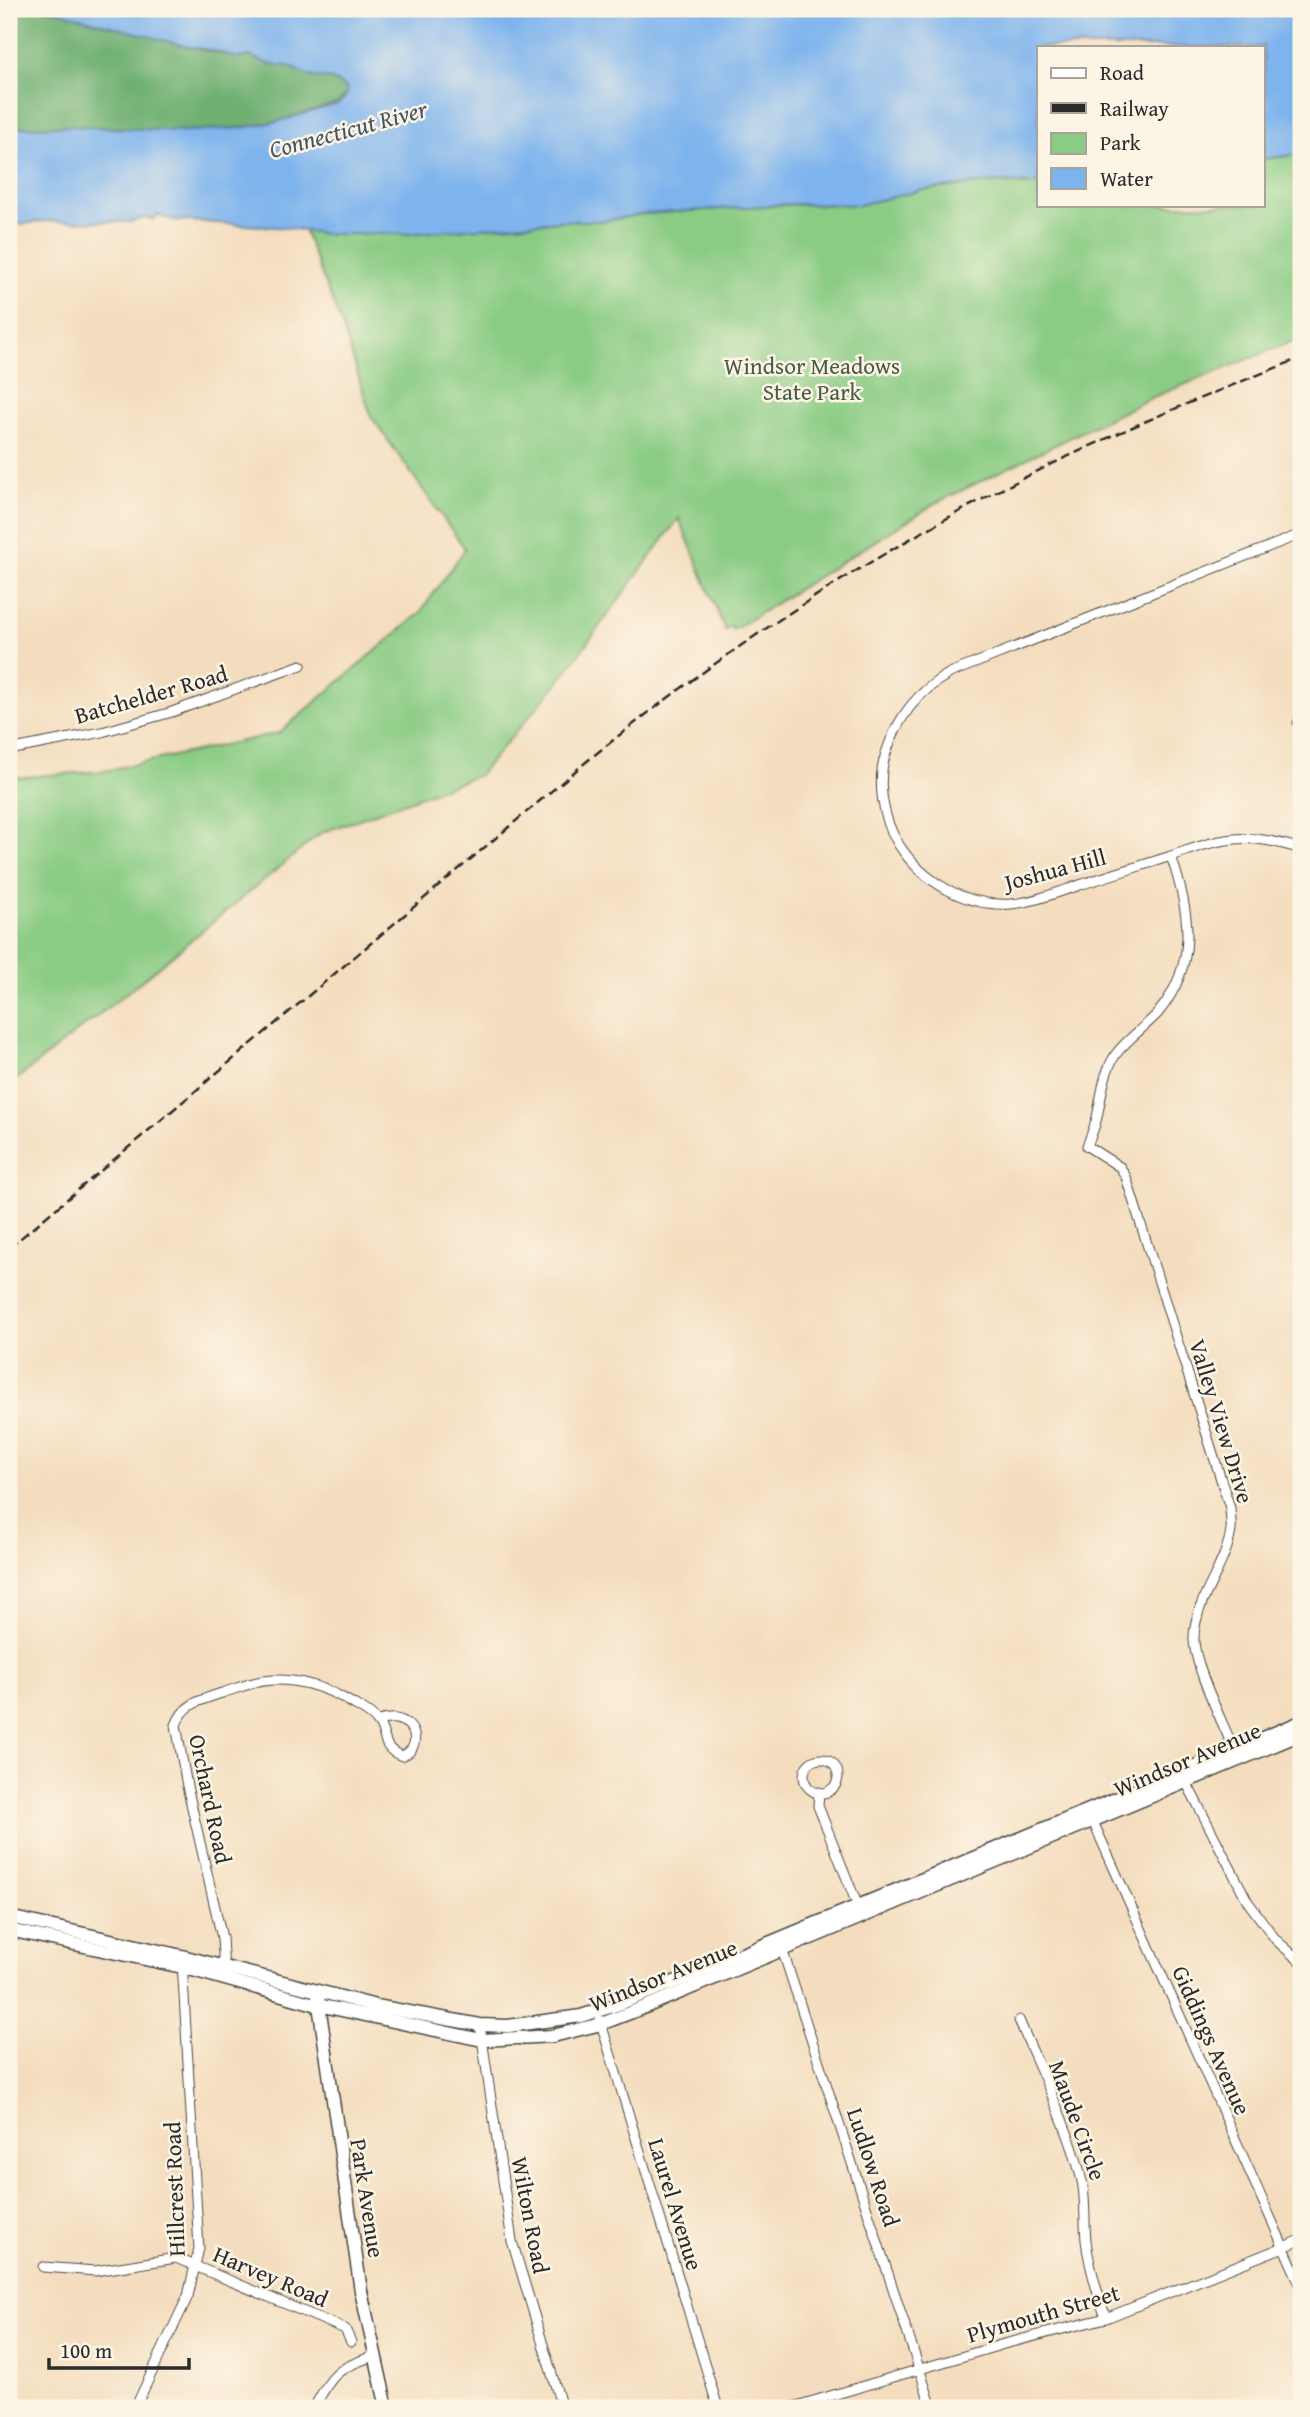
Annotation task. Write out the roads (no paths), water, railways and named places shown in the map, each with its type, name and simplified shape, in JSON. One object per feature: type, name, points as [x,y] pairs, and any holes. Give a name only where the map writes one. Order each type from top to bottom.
[{"type":"main road","name":"Windsor Avenue","points":[[1236,1755],[1301,1722]]},
{"type":"main road","name":"Windsor Avenue","points":[[9,1917],[50,1925],[224,1975],[482,2040],[553,2036],[1183,1776],[1301,1734]]},
{"type":"main road","name":"Windsor Avenue","points":[[9,1930],[182,1962]]},
{"type":"main road","name":"Windsor Avenue","points":[[318,1999],[480,2025],[508,2026],[599,2018]]},
{"type":"main road","name":"Park Avenue","points":[[318,1999],[360,2291],[387,2408]]},
{"type":"street","name":"Joshua Hill","points":[[1301,534],[950,673],[934,682],[911,703],[895,727],[883,760],[883,802],[898,843],[926,877],[965,897],[1014,904],[1057,893],[1215,842],[1233,839],[1264,838],[1301,849]]},
{"type":"street","name":"Batchelder Road","points":[[9,750],[102,732],[172,712],[301,665]]},
{"type":"street","name":"Valley View Drive","points":[[1171,856],[1184,893],[1188,925],[1186,954],[1178,981],[1159,1011],[1117,1053],[1109,1068],[1087,1146],[1120,1167],[1126,1177],[1230,1508],[1228,1545],[1196,1623],[1194,1638],[1201,1669],[1236,1755]]},
{"type":"street","name":"Orchard Road","points":[[224,1975],[222,1938],[187,1786],[176,1725],[178,1719],[194,1702],[262,1681],[293,1681],[331,1690],[378,1721],[384,1741],[391,1752],[402,1756],[411,1753],[416,1743],[415,1734],[406,1723],[395,1719],[378,1721]]},
{"type":"street","points":[[1183,1776],[1248,1902],[1276,1940],[1301,1962]]},
{"type":"street","points":[[819,1792],[818,1806],[859,1911]]},
{"type":"street","name":"Giddings Avenue","points":[[1090,1816],[1301,2286]]},
{"type":"street","name":"Ludlow Road","points":[[780,1943],[932,2408]]},
{"type":"street","name":"Hillcrest Road","points":[[135,2408],[188,2296],[199,2248],[182,1962]]},
{"type":"street","name":"Laurel Avenue","points":[[599,2018],[718,2408]]},
{"type":"street","name":"Maude Circle","points":[[1019,2020],[1082,2178],[1086,2240],[1092,2276],[1106,2318]]},
{"type":"street","name":"Wilton Road","points":[[480,2025],[512,2241],[562,2408]]},
{"type":"street","name":"Plymouth Street","points":[[790,2408],[1004,2344],[1106,2318],[1301,2240]]},
{"type":"street","name":"Harvey Road","points":[[43,2267],[95,2271],[176,2258],[345,2329],[351,2342]]},
{"type":"street","points":[[314,2408],[340,2370],[349,2364],[374,2356]]},
{"type":"street","points":[[1285,2408],[1301,2402]]},
{"type":"water","name":"Connecticut River","points":[[48,9],[1301,9],[1301,154],[1264,159],[1264,46],[1037,46],[1037,183],[1034,184],[998,182],[922,190],[858,205],[793,204],[644,214],[602,221],[561,221],[407,234],[324,234],[290,228],[173,220],[157,215],[154,219],[143,218],[131,222],[44,221],[9,226],[9,128],[67,126],[186,131],[240,128],[275,122],[338,104],[347,92],[346,87],[330,79],[309,76],[288,66],[269,64],[250,56],[236,58],[220,52],[185,46]]},
{"type":"railway","points":[[9,1248],[586,762],[736,649],[841,580],[1006,487],[1152,419],[1301,358]]},
{"type":"park label","name":"Windsor Meadows State Park","points":[[812,378]]}]
